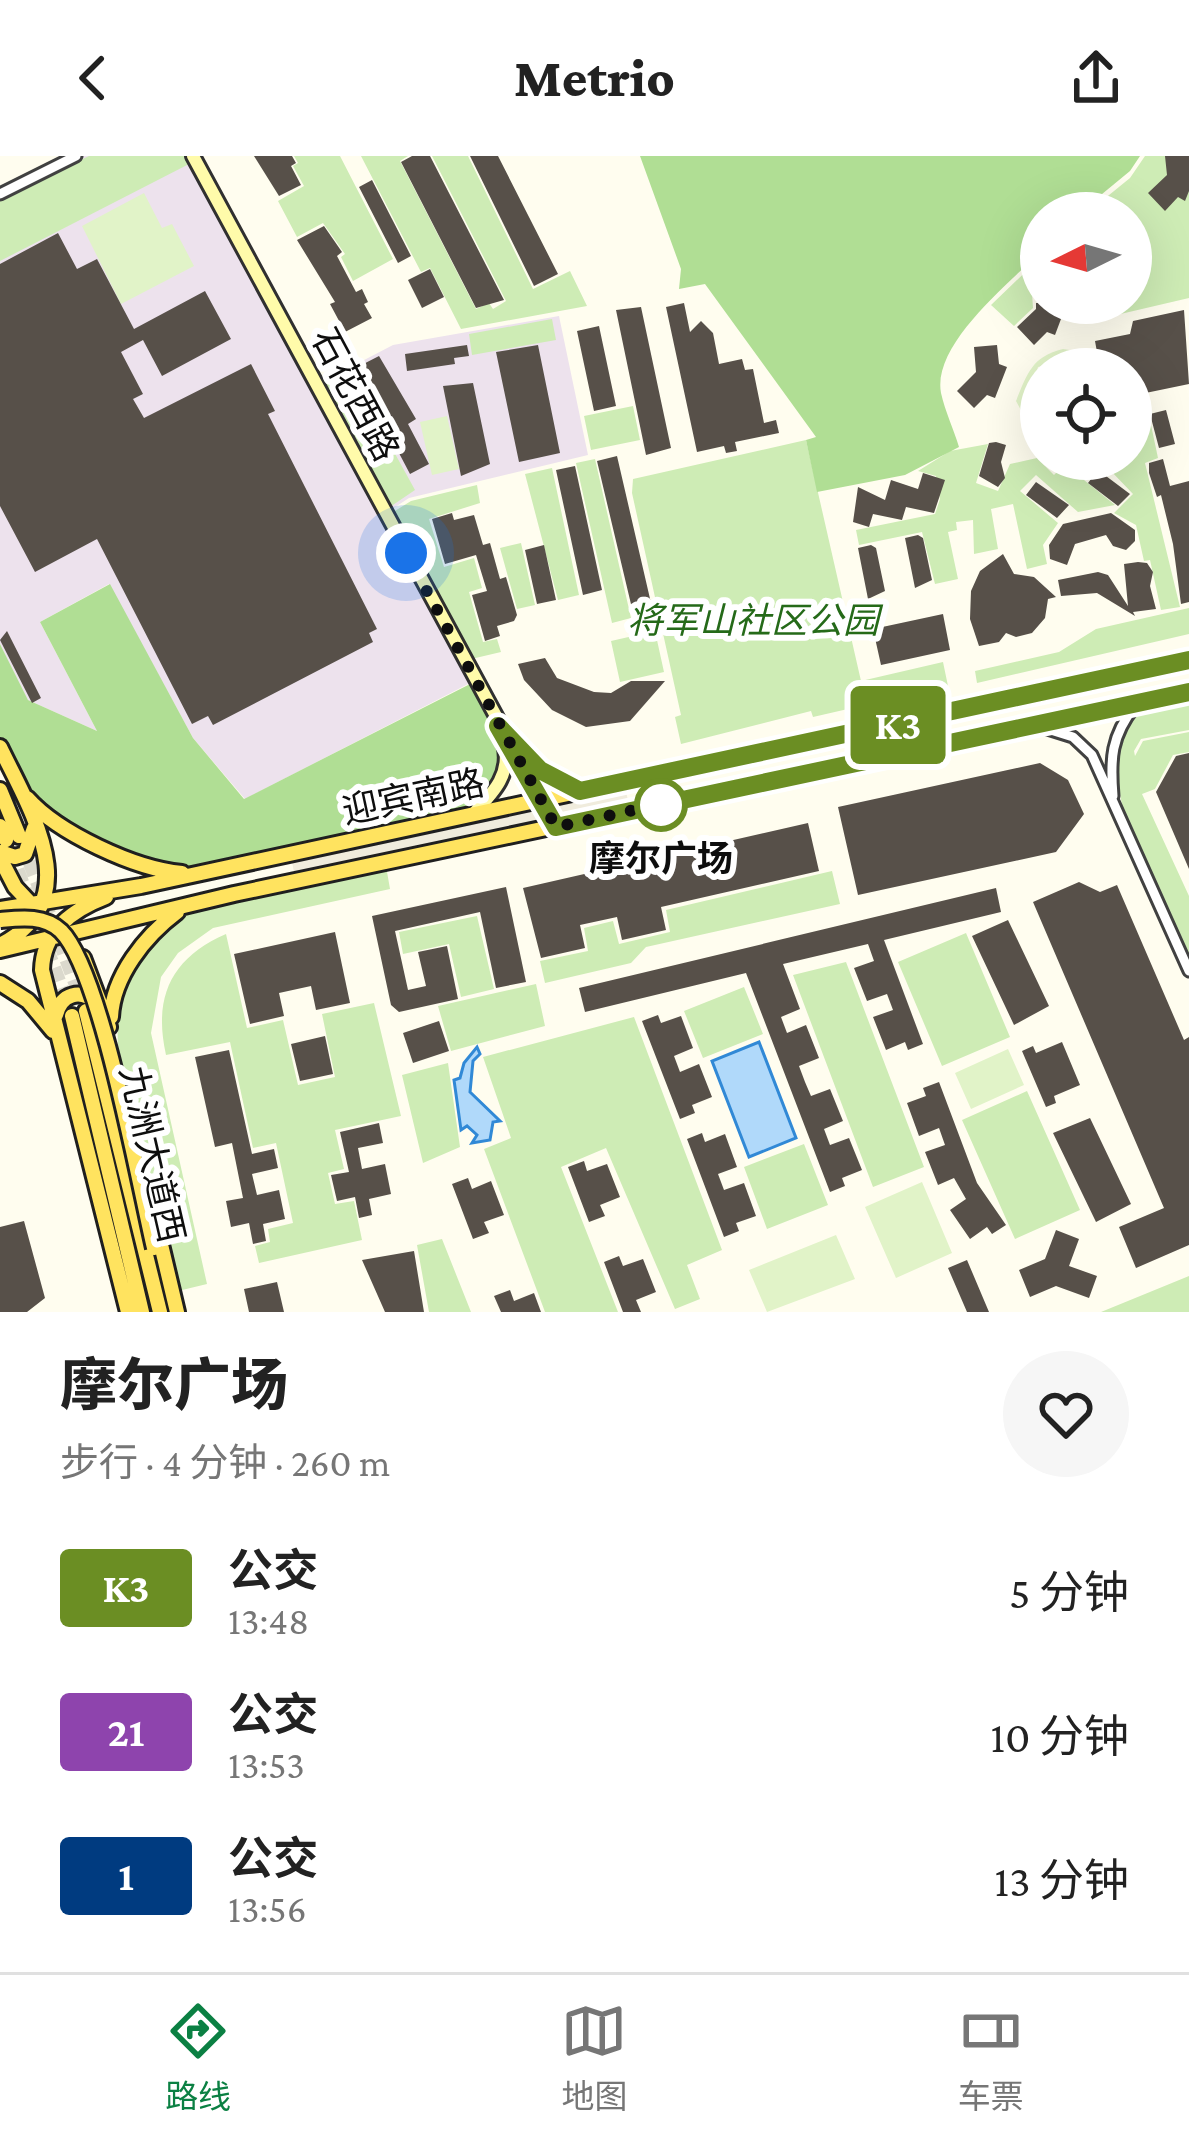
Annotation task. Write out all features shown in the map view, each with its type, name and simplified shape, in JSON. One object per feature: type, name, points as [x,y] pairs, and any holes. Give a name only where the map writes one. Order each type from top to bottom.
[{"type":"main road","name":"石花西路","points":[[193,156],[498,726]]},
{"type":"main road","name":"迎宾南路","points":[[36,908],[1189,660]]},
{"type":"main road","points":[[0,948],[57,932],[96,928],[234,894],[1189,692]]},
{"type":"main road","points":[[498,726],[540,770],[580,791]]},
{"type":"main road","points":[[498,726],[556,827]]},
{"type":"main road","points":[[474,813],[501,783],[507,754],[498,726]]},
{"type":"main road","points":[[0,747],[49,864],[36,908],[18,935],[0,948]]},
{"type":"main road","points":[[17,783],[43,813],[87,839],[152,868],[193,874]]},
{"type":"main road","points":[[0,790],[15,887],[86,962],[104,1011],[173,1312]]},
{"type":"main road","points":[[5,842],[15,857],[25,854],[33,843],[34,822]]},
{"type":"main road","points":[[227,867],[234,894]]},
{"type":"main road","points":[[128,1312],[42,970],[57,932],[87,904],[141,886]]},
{"type":"main road","points":[[115,1052],[111,1012],[115,989],[157,929],[186,907]]},
{"type":"main road","points":[[0,909],[36,908]]},
{"type":"main road","points":[[0,920],[37,919],[51,924],[80,958],[98,1012],[173,1312]]},
{"type":"main road","points":[[0,982],[40,1013],[61,1044]]},
{"type":"main road","points":[[56,1025],[59,1004],[71,995],[91,997],[104,1011]]},
{"type":"main road","name":"九洲大道西","points":[[142,1312],[79,1014],[160,1312]]},
{"type":"street","points":[[0,194],[76,156]]},
{"type":"street","points":[[1113,801],[1110,753],[1120,724],[1136,704]]},
{"type":"street","points":[[1032,724],[1073,736],[1092,755],[1189,971]]},
{"type":"shaded area","points":[[78,156],[191,156],[472,682],[245,799],[193,738],[109,584],[40,622],[97,731],[28,700],[0,644],[0,196]]},
{"type":"shaded area","points":[[559,316],[588,455],[409,498],[386,513],[318,384],[393,345]]},
{"type":"shaded area","points":[[625,786],[629,806],[295,877],[291,857]]},
{"type":"green space","points":[[89,156],[187,156],[191,163],[0,261],[0,199]]},
{"type":"green space","points":[[294,156],[340,156],[393,259],[353,281],[341,257],[345,254],[323,223],[297,237],[278,201],[304,186],[293,166],[298,163]]},
{"type":"green space","points":[[361,156],[408,156],[400,161],[476,309],[489,303],[493,309],[506,301],[432,156],[468,156],[533,289],[570,271],[587,306],[461,329],[430,268],[421,272]]},
{"type":"green space","points":[[640,156],[1140,156],[1104,192],[1020,192],[1020,272],[960,335],[941,374],[941,393],[959,447],[905,475],[817,492],[806,440],[816,437],[705,284],[679,289],[681,269]]},
{"type":"green space","points":[[1145,156],[1189,156],[1189,298],[1152,307],[1152,192],[1113,192]]},
{"type":"green space","points":[[144,193],[162,228],[172,224],[194,266],[121,304],[82,226]]},
{"type":"green space","points":[[1020,277],[1020,320],[1014,326],[991,305]]},
{"type":"green space","points":[[552,319],[556,340],[472,355],[469,334]]},
{"type":"green space","points":[[337,376],[374,447],[388,441],[415,490],[387,509],[321,384]]},
{"type":"green space","points":[[633,406],[640,440],[591,450],[584,416]]},
{"type":"green space","points":[[447,416],[459,469],[432,475],[420,422]]},
{"type":"green space","points":[[1152,430],[1158,458],[1152,460]]},
{"type":"green space","name":"将军山社区公园","points":[[806,440],[861,681],[943,662],[948,686],[813,717],[811,711],[681,744],[675,717],[681,715],[632,493],[633,479]]},
{"type":"green space","points":[[988,444],[976,483],[998,491],[1010,464],[1020,462],[1020,480],[1031,480],[1020,491],[1058,523],[1043,545],[1047,564],[1027,569],[1013,504],[991,509],[998,549],[974,554],[973,520],[956,522],[957,530],[948,532],[958,579],[935,584],[922,532],[859,545],[856,530],[935,514],[940,499],[936,476],[918,471],[950,451]]},
{"type":"green space","points":[[595,459],[631,618],[612,623],[576,463]]},
{"type":"green space","points":[[552,468],[579,595],[558,600],[525,474]]},
{"type":"green space","points":[[1042,480],[1084,480],[1115,505],[1078,512]]},
{"type":"green space","points":[[1120,480],[1149,480],[1180,607],[1161,610],[1136,525],[1114,513],[1133,494]]},
{"type":"green space","points":[[477,485],[480,503],[429,519],[444,567],[474,558],[482,588],[469,592],[483,642],[497,639],[501,652],[467,660],[390,514],[411,501]]},
{"type":"green space","points":[[521,543],[535,605],[517,609],[500,548]]},
{"type":"green space","points":[[110,584],[193,738],[244,799],[474,682],[505,749],[499,777],[473,813],[193,874],[131,860],[33,804],[0,746],[0,644],[28,700],[97,731],[40,622]]},
{"type":"green space","points":[[1189,608],[1189,634],[977,683],[975,671],[1059,652],[1096,629]]},
{"type":"green space","points":[[655,631],[664,672],[620,682],[611,641]]},
{"type":"green space","points":[[1189,698],[1189,730],[1141,739],[1134,751],[1135,756],[1143,741],[1189,732],[1189,752],[1173,755],[1155,789],[1142,794],[1189,896],[1189,960],[1130,834],[1118,769],[1124,737],[1139,707]]},
{"type":"green space","points":[[386,866],[390,889],[213,928],[178,953],[161,977],[151,1033],[207,1284],[178,1291],[118,1052],[117,1008],[122,987],[153,941],[188,910]]},
{"type":"green space","points":[[832,871],[840,904],[646,947],[631,963],[545,983],[540,961],[588,951],[584,928],[613,921],[619,944],[670,932],[666,910]]},
{"type":"green space","points":[[477,916],[494,989],[461,997],[449,944],[403,954],[399,932]]},
{"type":"green space","points":[[966,933],[1010,1037],[942,1066],[898,962]]},
{"type":"green space","points":[[226,934],[247,1028],[283,1020],[298,1085],[335,1077],[322,1014],[374,1003],[401,1116],[335,1130],[344,1169],[328,1173],[335,1204],[354,1201],[362,1240],[259,1263],[255,1246],[270,1242],[268,1229],[293,1223],[276,1143],[253,1148],[230,1042],[166,1055],[162,1015],[170,982],[192,955]]},
{"type":"green space","points":[[846,962],[924,1167],[873,1187],[793,975]]},
{"type":"green space","points":[[536,984],[545,1026],[451,1051],[438,1006]]},
{"type":"green space","points":[[744,987],[763,1034],[703,1058],[684,1011]]},
{"type":"green space","points":[[634,1017],[722,1250],[687,1265],[700,1299],[675,1309],[606,1148],[561,1167],[618,1312],[545,1312],[484,1149],[511,1138],[483,1057]]},
{"type":"green space","points":[[1008,1049],[1024,1085],[971,1109],[955,1073]]},
{"type":"green space","points":[[448,1063],[460,1147],[423,1163],[402,1075]]},
{"type":"green space","points":[[1027,1091],[1080,1210],[1015,1239],[962,1120]]},
{"type":"green space","points":[[804,1144],[828,1205],[767,1229],[744,1167]]},
{"type":"green space","points":[[922,1182],[952,1253],[896,1278],[865,1207]]},
{"type":"green space","points":[[836,1235],[855,1279],[767,1312],[749,1270]]},
{"type":"green space","points":[[442,1239],[471,1312],[429,1312],[417,1245]]},
{"type":"green space","points":[[1189,1276],[1189,1312],[1101,1312]]},
{"type":"water","points":[[759,1042],[796,1138],[749,1157],[712,1061]]},
{"type":"water","points":[[477,1047],[480,1054],[473,1061],[470,1092],[500,1121],[493,1122],[490,1140],[472,1143],[477,1135],[467,1126],[461,1130],[454,1080],[460,1078],[464,1063]]},
{"type":"building","points":[[254,156],[292,156],[296,163],[291,166],[301,185],[279,196]]},
{"type":"building","points":[[412,156],[430,156],[504,300],[476,308],[401,162]]},
{"type":"building","points":[[470,156],[498,156],[558,274],[534,286]]},
{"type":"building","points":[[1165,156],[1189,156],[1185,201],[1178,197],[1165,211],[1149,192],[1167,175]]},
{"type":"building","points":[[372,180],[411,256],[398,263],[359,187]]},
{"type":"building","points":[[324,226],[342,252],[337,256],[356,292],[362,289],[372,318],[345,332],[330,304],[335,302],[297,240]]},
{"type":"building","points":[[58,233],[77,269],[97,259],[134,329],[205,291],[231,339],[162,376],[143,340],[121,352],[143,394],[133,399],[144,418],[251,364],[275,411],[268,414],[377,629],[369,633],[373,642],[213,725],[208,716],[192,724],[97,539],[35,572],[0,506],[0,264]]},
{"type":"building","points":[[430,269],[444,297],[422,308],[408,280]]},
{"type":"building","points":[[684,303],[690,332],[701,321],[713,333],[719,364],[742,359],[745,370],[753,369],[764,423],[776,420],[779,433],[735,442],[737,451],[726,453],[724,446],[697,452],[666,307]]},
{"type":"building","points":[[641,307],[671,448],[646,455],[616,310]]},
{"type":"building","points":[[1184,310],[1189,384],[1152,392],[1152,348],[1096,348],[1095,341],[1130,334],[1132,324],[1152,324],[1152,317]]},
{"type":"building","points":[[1059,324],[1055,335],[1047,332],[1034,345],[1017,327]]},
{"type":"building","points":[[599,326],[616,406],[594,411],[577,331]]},
{"type":"building","points":[[467,345],[469,356],[454,358],[455,364],[407,371],[405,354]]},
{"type":"building","points":[[538,345],[560,453],[519,462],[496,352]]},
{"type":"building","points":[[997,345],[999,364],[1007,367],[995,398],[987,395],[974,408],[957,391],[976,372],[974,347]]},
{"type":"building","points":[[379,356],[416,419],[408,424],[429,464],[410,474],[390,436],[375,444],[340,376]]},
{"type":"building","points":[[473,383],[490,464],[461,476],[443,386]]},
{"type":"building","points":[[1166,410],[1175,444],[1159,448],[1152,414]]},
{"type":"building","points":[[989,443],[1006,445],[1001,462],[1005,478],[998,487],[979,476]]},
{"type":"building","points":[[617,456],[654,616],[635,621],[597,461]]},
{"type":"building","points":[[1163,459],[1170,486],[1189,481],[1189,602],[1181,604],[1173,544],[1161,495],[1157,497],[1151,480],[1152,462]]},
{"type":"building","points":[[575,466],[602,590],[583,595],[556,470]]},
{"type":"building","points":[[923,473],[945,480],[934,513],[906,507],[902,520],[873,514],[869,527],[853,522],[858,487],[885,500],[891,480],[918,489]]},
{"type":"building","points":[[1111,480],[1130,494],[1118,506],[1088,483]]},
{"type":"building","points":[[1036,482],[1069,505],[1057,518],[1026,495]]},
{"type":"building","points":[[452,513],[454,520],[474,515],[483,545],[490,543],[500,579],[506,577],[517,615],[514,621],[497,626],[500,636],[485,641],[472,595],[487,591],[476,555],[445,564],[432,519]]},
{"type":"building","points":[[1111,513],[1135,530],[1135,541],[1126,550],[1113,546],[1106,535],[1075,544],[1067,565],[1050,559],[1049,545],[1063,524]]},
{"type":"building","points":[[905,538],[923,538],[932,580],[915,588]]},
{"type":"building","points":[[544,545],[556,600],[537,604],[525,550]]},
{"type":"building","points":[[858,548],[876,548],[885,591],[868,599]]},
{"type":"building","points":[[1003,554],[1014,574],[1034,577],[1056,597],[1048,599],[1045,618],[1032,633],[1016,637],[1006,633],[999,642],[979,646],[970,619],[971,591],[980,571]]},
{"type":"building","points":[[1147,563],[1153,572],[1150,586],[1156,609],[1133,612],[1135,616],[1097,593],[1061,596],[1058,580],[1098,572],[1108,575],[1128,606],[1124,564]]},
{"type":"building","points":[[943,614],[950,650],[881,665],[873,629]]},
{"type":"building","points":[[7,631],[41,698],[32,703],[0,640]]},
{"type":"building","points":[[545,658],[557,678],[594,692],[611,693],[631,681],[665,681],[630,721],[586,727],[552,710],[524,680],[518,664]]},
{"type":"building","points":[[1189,753],[1189,869],[1156,792],[1176,756]]},
{"type":"building","points":[[1040,763],[1068,780],[1084,814],[1056,852],[858,895],[838,807]]},
{"type":"building","points":[[808,823],[819,871],[661,907],[666,930],[622,940],[617,917],[580,925],[585,948],[541,958],[523,888]]},
{"type":"building","points":[[1079,882],[1100,892],[1117,885],[1184,1040],[1189,1037],[1189,1245],[1136,1268],[1119,1227],[1164,1208],[1033,902]]},
{"type":"building","points":[[506,887],[526,982],[496,988],[480,912],[395,931],[408,990],[426,986],[418,952],[447,946],[458,999],[399,1012],[391,1005],[372,916]]},
{"type":"building","points":[[996,888],[1001,912],[884,940],[923,1044],[908,1050],[905,1042],[886,1050],[873,1017],[893,1010],[887,994],[867,1001],[854,968],[874,961],[868,944],[783,964],[800,1009],[781,1017],[787,1033],[806,1025],[819,1058],[799,1066],[805,1082],[811,1096],[830,1089],[843,1121],[824,1129],[830,1145],[849,1138],[862,1170],[842,1178],[845,1186],[830,1192],[746,973],[585,1012],[579,988]]},
{"type":"building","points":[[1008,920],[1049,1006],[1014,1025],[972,936]]},
{"type":"building","points":[[335,932],[350,1003],[316,1010],[311,986],[279,993],[284,1016],[250,1024],[234,954]]},
{"type":"building","points":[[658,1015],[661,1023],[681,1016],[693,1048],[674,1056],[680,1072],[699,1064],[712,1097],[692,1105],[695,1113],[680,1119],[642,1021]]},
{"type":"building","points":[[439,1021],[449,1051],[413,1063],[403,1033]]},
{"type":"building","points":[[325,1036],[333,1074],[300,1081],[291,1044]]},
{"type":"building","points":[[1062,1042],[1080,1085],[1054,1096],[1056,1103],[1046,1107],[1022,1051],[1033,1046],[1036,1053]]},
{"type":"building","points":[[229,1050],[252,1154],[274,1149],[278,1168],[252,1174],[257,1195],[279,1190],[285,1219],[263,1224],[266,1241],[253,1244],[249,1223],[231,1227],[226,1201],[243,1198],[232,1143],[215,1147],[195,1057]]},
{"type":"building","points":[[939,1082],[977,1183],[1006,1225],[992,1234],[987,1227],[970,1239],[950,1210],[966,1199],[954,1178],[938,1185],[925,1152],[945,1145],[939,1128],[919,1136],[907,1103],[926,1096],[923,1088]]},
{"type":"building","points":[[1090,1118],[1131,1204],[1096,1222],[1053,1133]]},
{"type":"building","points":[[379,1123],[383,1143],[358,1148],[362,1169],[385,1164],[391,1194],[369,1199],[372,1215],[359,1218],[355,1197],[337,1201],[331,1175],[349,1172],[340,1132]]},
{"type":"building","points":[[702,1133],[705,1142],[725,1134],[737,1167],[718,1174],[724,1190],[744,1183],[756,1216],[736,1223],[739,1231],[724,1237],[687,1139]]},
{"type":"building","points":[[584,1161],[587,1171],[607,1164],[620,1197],[600,1205],[605,1216],[589,1222],[568,1167]]},
{"type":"building","points":[[468,1178],[472,1189],[491,1181],[504,1215],[484,1222],[489,1233],[473,1239],[452,1184]]},
{"type":"building","points":[[24,1221],[45,1298],[27,1312],[0,1312],[0,1227]]},
{"type":"building","points":[[1056,1230],[1079,1239],[1069,1266],[1097,1276],[1089,1298],[1056,1286],[1030,1297],[1019,1270],[1045,1259]]},
{"type":"building","points":[[414,1251],[424,1312],[385,1312],[362,1260]]},
{"type":"building","points":[[619,1256],[623,1266],[643,1259],[656,1292],[636,1300],[641,1312],[623,1312],[604,1262]]},
{"type":"building","points":[[967,1260],[989,1312],[967,1312],[948,1268]]},
{"type":"building","points":[[277,1282],[284,1312],[249,1312],[244,1289]]},
{"type":"building","points":[[510,1290],[514,1301],[534,1293],[541,1312],[501,1312],[494,1296]]},
{"type":"tunnel","points":[[22,842],[82,1001]]},
{"type":"tunnel","points":[[10,850],[72,1016]]},
{"type":"bus line","name":"K3","points":[[1189,660],[580,791],[540,770],[498,726],[556,827],[1189,692]]},
{"type":"place","name":"摩尔广场","points":[[661,805]]},
{"type":"route","points":[[406,553],[556,827],[676,801],[661,805]]}]
